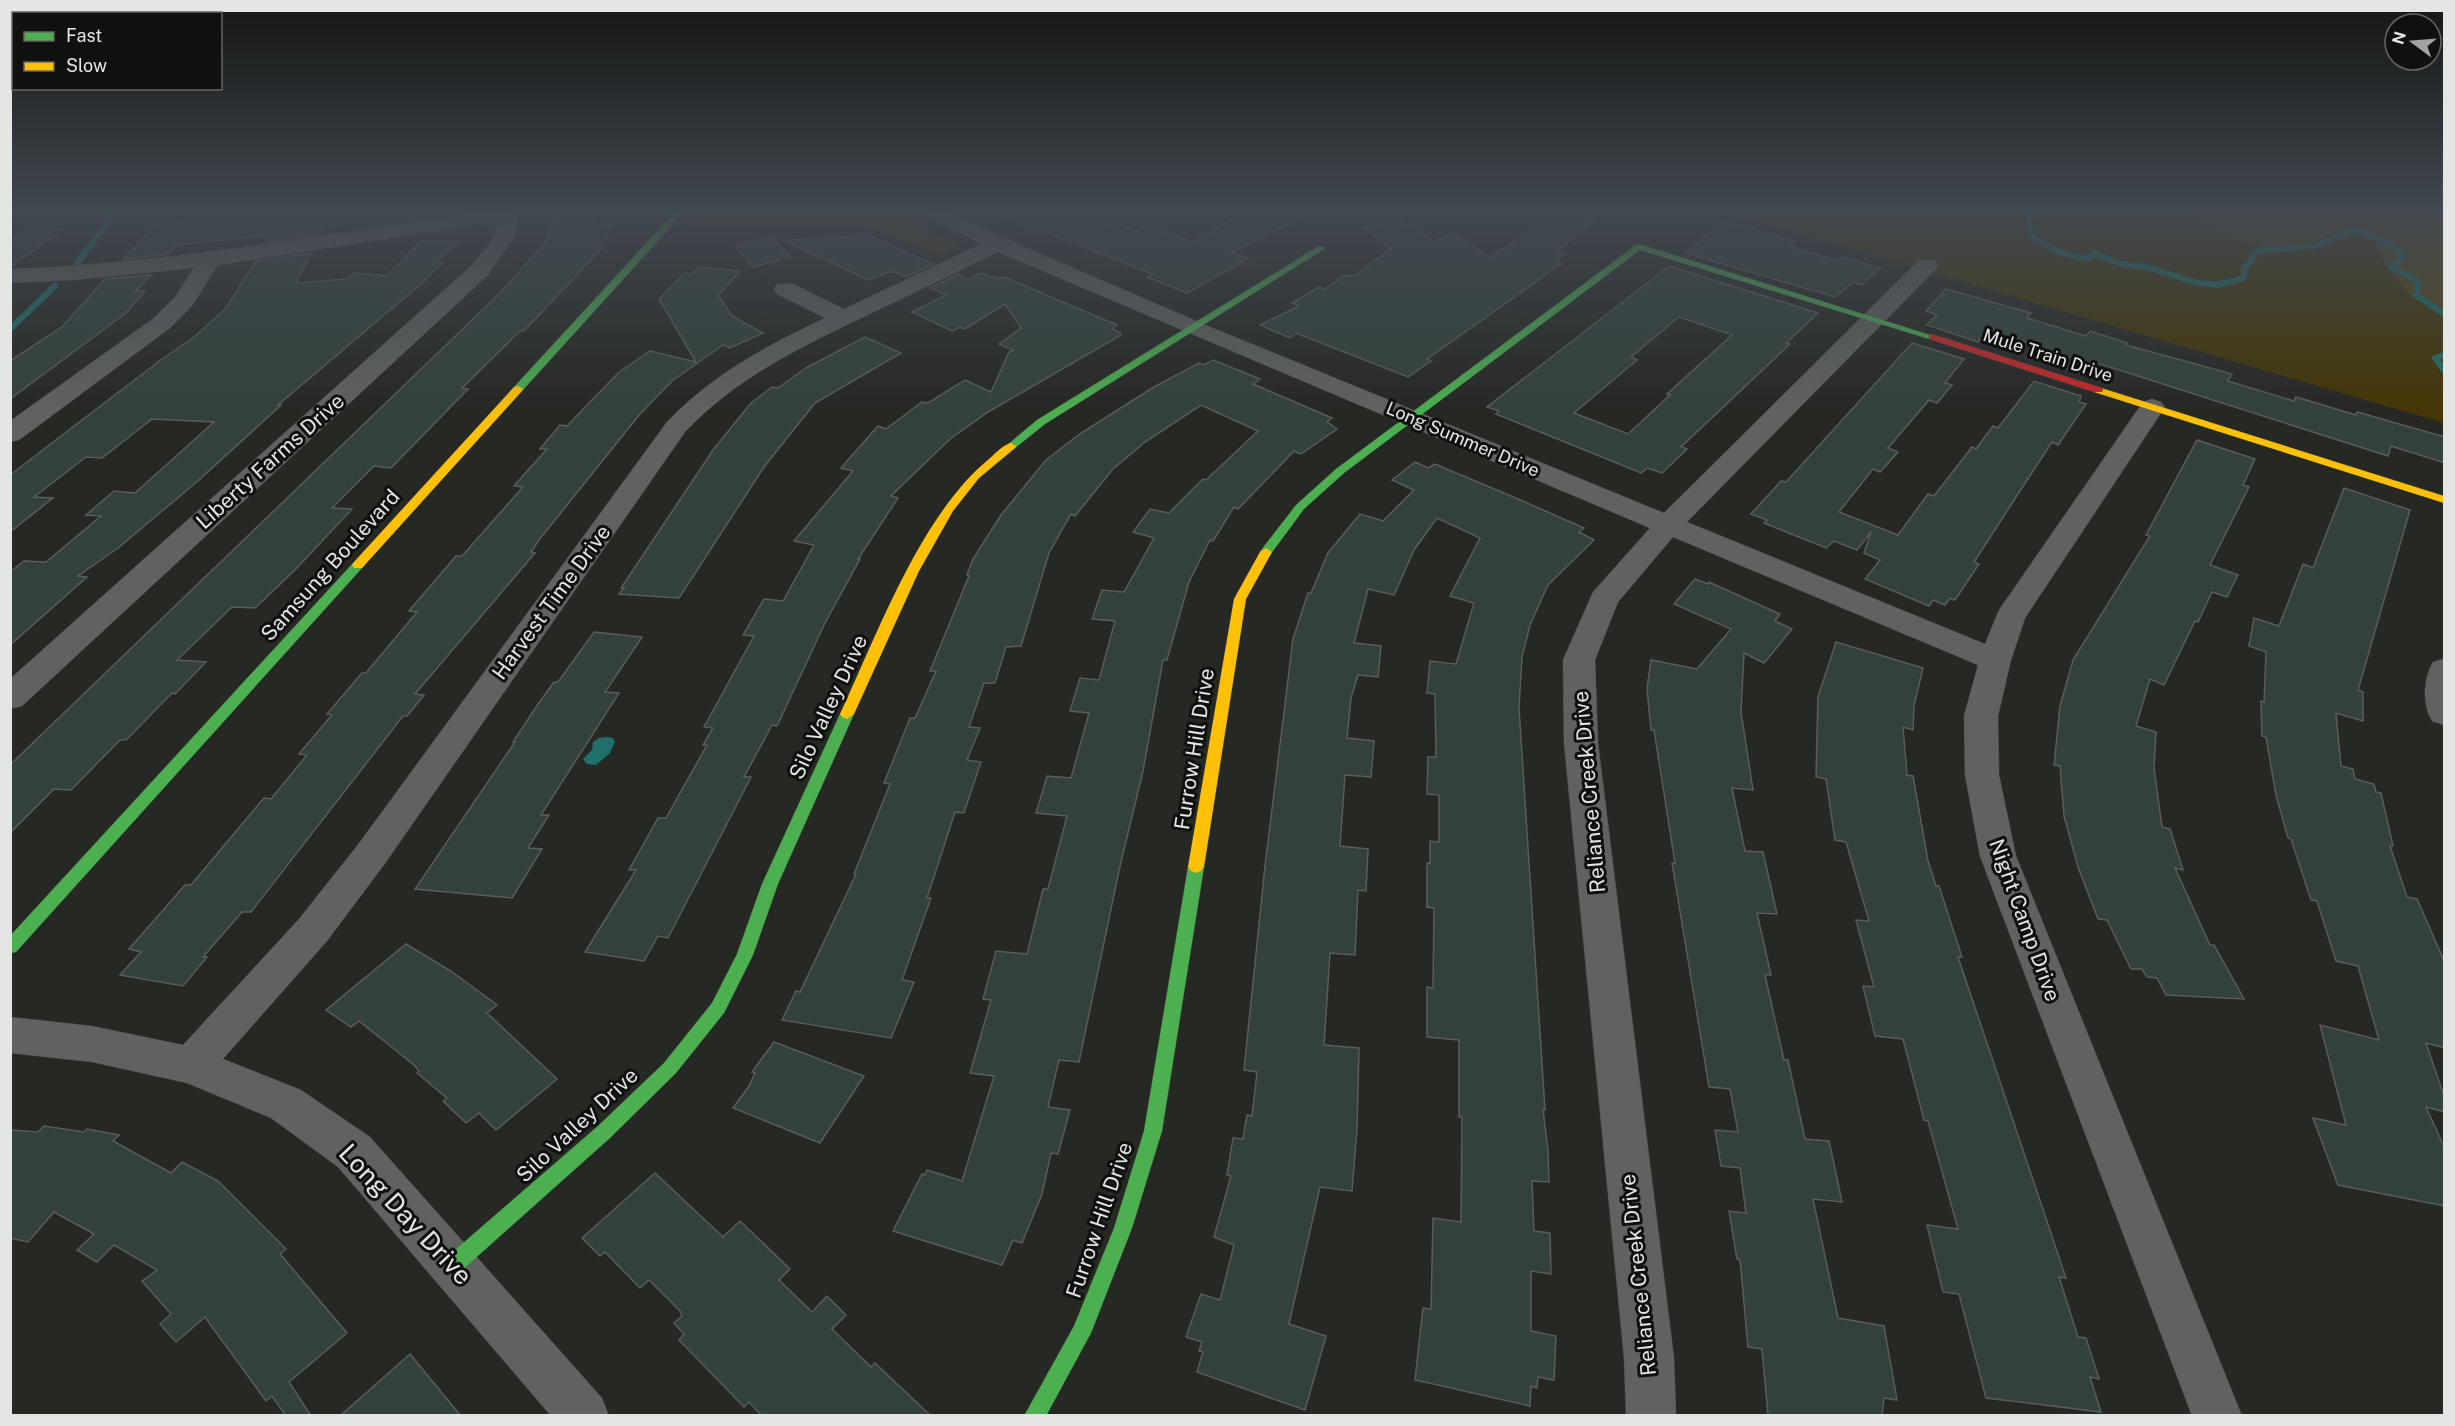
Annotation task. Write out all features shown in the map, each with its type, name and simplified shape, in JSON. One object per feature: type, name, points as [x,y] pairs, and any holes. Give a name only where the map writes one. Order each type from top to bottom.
[{"type":"street","points":[[10,434],[162,322],[184,301],[199,278]]},
{"type":"street","name":"Liberty Farms Drive","points":[[10,698],[472,278]]},
{"type":"street","name":"Samsung Boulevard","points":[[10,947],[620,278]]},
{"type":"street","name":"Harvest Time Drive","points":[[191,1065],[313,930],[373,852],[676,427],[696,404],[735,372],[928,278]]},
{"type":"street","name":"Long Summer Drive","points":[[1076,278],[1995,660]]},
{"type":"street","name":"Silo Valley Drive","points":[[454,1264],[604,1132],[670,1068],[718,1008],[745,955],[770,884],[914,571],[948,510],[975,476],[1007,447],[1041,422],[1274,278]]},
{"type":"street","name":"Furrow Hill Drive","points":[[1034,1416],[1081,1333],[1123,1228],[1153,1131],[1240,599],[1268,548],[1300,507],[1340,471],[1598,278]]},
{"type":"street","name":"Mule Train Drive","points":[[1740,278],[2445,500]]},
{"type":"street","name":"Reliance Creek Drive","points":[[1652,1416],[1649,1358],[1581,743],[1579,660],[1604,599],[1668,525],[1915,278]]},
{"type":"street","points":[[785,289],[843,318]]},
{"type":"street","name":"Night Camp Drive","points":[[2152,407],[2010,617],[1995,660],[1981,716],[1982,775],[1998,856],[2217,1416]]},
{"type":"street","points":[[2445,670],[2441,682],[2445,713]]},
{"type":"street","name":"Long Day Drive","points":[[10,1035],[92,1044],[191,1065],[286,1104],[354,1152],[454,1264],[584,1416]]},
{"type":"shaded area","points":[[1948,278],[2396,278],[2411,297],[2444,316],[2444,423]]},
{"type":"shaded area","points":[[2396,278],[2444,278],[2444,316],[2411,297]]},
{"type":"water","points":[[607,737],[613,738],[615,742],[610,753],[596,765],[587,764],[583,759],[592,750],[593,742]]},
{"type":"building","points":[[149,278],[136,291],[145,291],[126,313],[10,399],[10,361],[62,327],[105,279]]},
{"type":"building","points":[[245,278],[299,278],[296,283],[347,279],[427,278],[278,405],[281,405],[199,480],[118,548],[78,576],[87,577],[10,645],[10,572],[24,561],[46,562],[101,516],[86,515],[114,491],[135,493],[214,422],[152,419],[102,458],[86,457],[34,497],[53,498],[10,532],[10,475],[194,337],[226,308]]},
{"type":"building","points":[[514,278],[574,278],[524,331],[520,331],[462,388],[468,389],[391,468],[374,466],[332,508],[352,509],[295,570],[255,608],[232,607],[177,660],[206,662],[175,694],[172,693],[126,740],[120,740],[71,790],[54,789],[10,833],[10,765]]},
{"type":"building","points":[[680,278],[734,278],[718,295],[732,316],[763,333],[730,348],[723,345],[672,381],[640,414],[539,540],[531,552],[535,553],[415,694],[424,695],[407,716],[403,716],[251,912],[242,912],[203,957],[207,957],[183,986],[120,975],[141,952],[129,949],[185,885],[191,885],[264,798],[271,799],[307,755],[299,754],[332,715],[327,714],[362,673],[366,673],[417,612],[409,611],[456,556],[462,556],[523,487],[514,486],[547,449],[540,449],[560,425],[567,426],[618,373],[650,351],[696,362],[659,299]]},
{"type":"building","points":[[951,278],[1005,278],[1117,325],[1112,329],[1121,335],[988,412],[950,439],[891,496],[898,498],[858,559],[860,559],[825,623],[777,726],[772,725],[744,777],[751,777],[668,938],[658,936],[644,961],[585,952],[636,870],[629,870],[658,818],[666,818],[707,745],[703,745],[713,728],[704,727],[754,636],[743,635],[764,599],[783,601],[814,545],[794,541],[853,471],[841,468],[878,426],[886,429],[922,402],[928,403],[965,380],[991,392],[1009,352],[1013,350],[999,344],[1021,328],[1005,304],[965,329],[960,327],[952,331],[912,312],[946,295],[930,288]]},
{"type":"building","points":[[1148,278],[1214,278],[1187,293]]},
{"type":"building","points":[[1341,278],[1542,278],[1427,359],[1431,361],[1408,377],[1296,333],[1290,338],[1260,325],[1299,306],[1292,303],[1319,287],[1325,289]]},
{"type":"building","points":[[1654,278],[1706,278],[1818,313],[1786,343],[1790,344],[1681,447],[1687,449],[1662,473],[1647,468],[1641,473],[1496,414],[1499,411],[1487,407]],"holes":[[[1679,317],[1732,335],[1667,394],[1670,395],[1628,434],[1574,413],[1637,360],[1631,357]]]},
{"type":"building","points":[[1769,278],[1870,278],[1862,285],[1854,282],[1835,297]]},
{"type":"building","points":[[1946,289],[2031,313],[2027,318],[2086,336],[2090,331],[2127,343],[2126,345],[2232,374],[2228,381],[2294,401],[2296,397],[2356,415],[2357,412],[2445,437],[2445,463],[2391,446],[2388,456],[2094,362],[2088,376],[2048,363],[2057,352],[1988,330],[1978,342],[1927,325],[1937,315],[1926,311]]},
{"type":"building","points":[[865,337],[901,353],[815,403],[764,467],[679,598],[619,594],[713,450],[751,403],[772,387],[778,388],[806,368]]},
{"type":"building","points":[[1912,343],[1964,359],[1945,383],[1952,385],[1937,403],[1929,400],[1888,448],[1898,452],[1880,472],[1873,469],[1839,512],[1898,535],[1928,494],[1934,496],[1972,447],[1976,449],[1993,426],[1998,428],[2034,381],[2081,396],[2079,402],[2086,404],[2058,445],[2052,442],[1974,562],[1979,564],[1955,600],[1950,598],[1945,605],[1933,600],[1929,606],[1865,579],[1880,560],[1864,553],[1871,532],[1857,550],[1834,541],[1826,548],[1764,523],[1767,520],[1751,514],[1781,481],[1786,482]]},
{"type":"building","points":[[1213,360],[1260,379],[1253,384],[1332,418],[1327,422],[1337,429],[1301,454],[1294,451],[1238,509],[1234,507],[1213,541],[1210,540],[1189,582],[1167,660],[1163,660],[1143,771],[1120,866],[1079,1062],[1059,1060],[1048,1107],[1070,1110],[1058,1154],[1051,1153],[1042,1194],[1022,1243],[1013,1240],[1002,1265],[893,1231],[922,1174],[925,1175],[927,1170],[962,1181],[994,1076],[970,1073],[991,1000],[983,999],[996,951],[1027,954],[1043,889],[1048,889],[1067,816],[1036,813],[1047,776],[1071,778],[1089,713],[1070,711],[1080,678],[1099,680],[1115,621],[1092,619],[1102,590],[1124,592],[1154,538],[1133,532],[1150,509],[1169,513],[1203,479],[1206,480],[1258,431],[1201,405],[1145,442],[1113,469],[1075,516],[1071,514],[1049,553],[1021,646],[1006,647],[995,683],[984,683],[969,727],[980,728],[967,760],[981,762],[964,813],[955,812],[927,898],[931,898],[902,980],[914,982],[891,1038],[782,1020],[796,991],[800,992],[856,874],[854,874],[890,784],[884,783],[910,718],[915,718],[936,671],[930,671],[969,576],[967,575],[973,559],[1001,515],[1046,460],[1081,433],[1154,387],[1199,363],[1204,365]]},
{"type":"building","points":[[2197,440],[2255,459],[2243,485],[2249,487],[2210,565],[2238,575],[2227,597],[2212,592],[2198,622],[2195,621],[2164,685],[2150,679],[2136,726],[2156,732],[2154,768],[2162,827],[2170,829],[2183,870],[2175,868],[2210,945],[2214,945],[2244,999],[2166,995],[2157,978],[2147,977],[2142,969],[2131,969],[2107,920],[2098,919],[2078,867],[2064,816],[2060,766],[2054,765],[2060,706],[2073,660],[2150,536],[2146,535]]},
{"type":"building","points":[[1415,462],[1428,468],[1435,464],[1518,499],[1584,528],[1579,532],[1594,540],[1548,585],[1530,625],[1522,657],[1519,708],[1549,1182],[1532,1181],[1534,1231],[1550,1233],[1551,1274],[1531,1271],[1531,1331],[1556,1336],[1554,1380],[1538,1377],[1537,1388],[1531,1386],[1530,1406],[1415,1380],[1423,1308],[1431,1309],[1433,1218],[1461,1222],[1462,1117],[1459,1117],[1459,1040],[1427,1037],[1427,987],[1433,988],[1434,908],[1427,907],[1427,863],[1430,864],[1430,841],[1439,842],[1439,795],[1427,794],[1428,757],[1436,757],[1435,694],[1427,693],[1430,661],[1456,664],[1474,603],[1450,596],[1480,538],[1437,518],[1414,550],[1394,595],[1368,589],[1354,643],[1381,646],[1378,677],[1358,675],[1351,698],[1347,738],[1374,741],[1371,777],[1345,775],[1340,846],[1368,849],[1366,891],[1358,890],[1355,955],[1330,953],[1324,1045],[1359,1048],[1357,1129],[1352,1191],[1320,1187],[1289,1324],[1326,1336],[1305,1410],[1197,1372],[1203,1352],[1199,1351],[1202,1342],[1186,1337],[1201,1294],[1220,1300],[1234,1245],[1214,1237],[1231,1176],[1227,1175],[1233,1138],[1243,1139],[1247,1115],[1252,1116],[1257,1072],[1244,1070],[1265,866],[1293,639],[1308,593],[1311,593],[1328,553],[1360,514],[1383,521],[1414,490],[1392,480]]},
{"type":"building","points":[[2344,488],[2410,510],[2358,690],[2363,692],[2363,721],[2336,713],[2341,766],[2353,769],[2355,779],[2374,784],[2376,792],[2381,793],[2393,846],[2390,846],[2407,897],[2417,899],[2445,963],[2445,1048],[2426,1043],[2445,1099],[2445,1112],[2426,1107],[2445,1149],[2445,1206],[2338,1185],[2313,1118],[2346,1125],[2320,1025],[2379,1040],[2358,966],[2336,961],[2317,901],[2311,900],[2291,839],[2288,838],[2276,795],[2266,737],[2262,736],[2261,701],[2264,702],[2266,652],[2249,646],[2254,618],[2279,626],[2303,564],[2313,568]]},
{"type":"building","points":[[1695,579],[1708,584],[1709,582],[1780,614],[1775,621],[1792,629],[1764,663],[1744,653],[1741,712],[1753,790],[1732,788],[1745,851],[1763,852],[1777,914],[1757,913],[1771,975],[1765,975],[1784,1060],[1788,1060],[1805,1139],[1829,1141],[1842,1202],[1813,1199],[1838,1318],[1884,1326],[1897,1400],[1884,1398],[1882,1416],[1768,1416],[1762,1349],[1748,1347],[1740,1260],[1737,1259],[1729,1211],[1746,1213],[1740,1168],[1721,1166],[1715,1130],[1738,1132],[1730,1089],[1709,1087],[1672,863],[1675,863],[1654,730],[1651,730],[1647,689],[1651,660],[1697,669],[1731,629],[1674,604]]},
{"type":"building","points":[[594,632],[642,637],[605,692],[619,693],[541,815],[549,815],[528,848],[542,849],[512,898],[415,889],[515,742],[513,742],[538,704],[554,682],[558,682]]},
{"type":"building","points":[[1836,642],[1923,668],[1914,706],[1913,730],[1903,727],[1907,775],[1913,776],[1928,861],[1936,886],[1939,886],[1962,957],[1958,957],[2066,1278],[2059,1277],[2078,1337],[2086,1338],[2099,1379],[2090,1377],[2101,1412],[1986,1398],[1959,1294],[1943,1292],[1927,1225],[1958,1229],[1928,1121],[1924,1120],[1903,1039],[1875,1036],[1863,986],[1874,987],[1856,920],[1869,921],[1846,842],[1835,840],[1826,779],[1816,777],[1818,697]]},
{"type":"building","points":[[406,944],[451,971],[497,1005],[487,1013],[557,1079],[496,1130],[479,1113],[466,1123],[443,1101],[447,1098],[417,1073],[419,1071],[414,1065],[359,1021],[351,1027],[326,1010]]},
{"type":"building","points":[[774,1042],[864,1076],[820,1143],[733,1108],[749,1086],[755,1073],[752,1072]]},
{"type":"building","points":[[44,1126],[84,1132],[87,1129],[119,1135],[113,1141],[171,1173],[182,1162],[218,1181],[286,1249],[280,1254],[347,1333],[289,1382],[311,1416],[286,1416],[272,1396],[266,1401],[205,1317],[176,1342],[160,1324],[171,1314],[142,1281],[157,1270],[114,1245],[97,1262],[77,1250],[94,1234],[54,1212],[28,1242],[10,1238],[10,1130],[38,1132]]},
{"type":"building","points":[[655,1173],[723,1237],[740,1221],[790,1269],[779,1280],[812,1312],[827,1296],[846,1315],[832,1329],[871,1367],[875,1363],[931,1416],[762,1416],[749,1402],[744,1407],[679,1340],[684,1334],[674,1323],[682,1316],[680,1311],[649,1280],[640,1288],[605,1252],[600,1256],[582,1238]]},
{"type":"building","points":[[410,1354],[461,1416],[340,1416]]},
{"type":"waterway","points":[[2180,278],[2217,285],[2244,278]]},
{"type":"waterway","points":[[2412,278],[2419,285],[2416,295],[2444,314]]},
{"type":"waterway","points":[[10,329],[55,286]]},
{"type":"waterway","points":[[2444,355],[2435,358],[2444,370]]},
{"type":"traffic: fast","points":[[518,389],[620,278]]},
{"type":"traffic: fast","points":[[1011,446],[1041,422],[1274,278]]},
{"type":"traffic: fast","points":[[1266,552],[1300,507],[1340,471],[1598,278]]},
{"type":"traffic: fast","points":[[1738,278],[1932,337]]},
{"type":"traffic: fast","points":[[10,947],[358,565]]},
{"type":"traffic: fast","points":[[454,1264],[604,1132],[670,1068],[718,1008],[745,955],[770,884],[847,714]]},
{"type":"traffic: fast","points":[[1034,1416],[1081,1333],[1123,1228],[1153,1131],[1196,867]]},
{"type":"traffic: slow","points":[[358,565],[518,389]]},
{"type":"traffic: slow","points":[[2098,390],[2444,500]]},
{"type":"traffic: slow","points":[[847,714],[913,571],[948,510],[975,476],[1011,446]]},
{"type":"traffic: slow","points":[[1196,867],[1240,599],[1266,552]]},
{"type":"traffic: jam","points":[[1932,337],[2098,390]]}]
